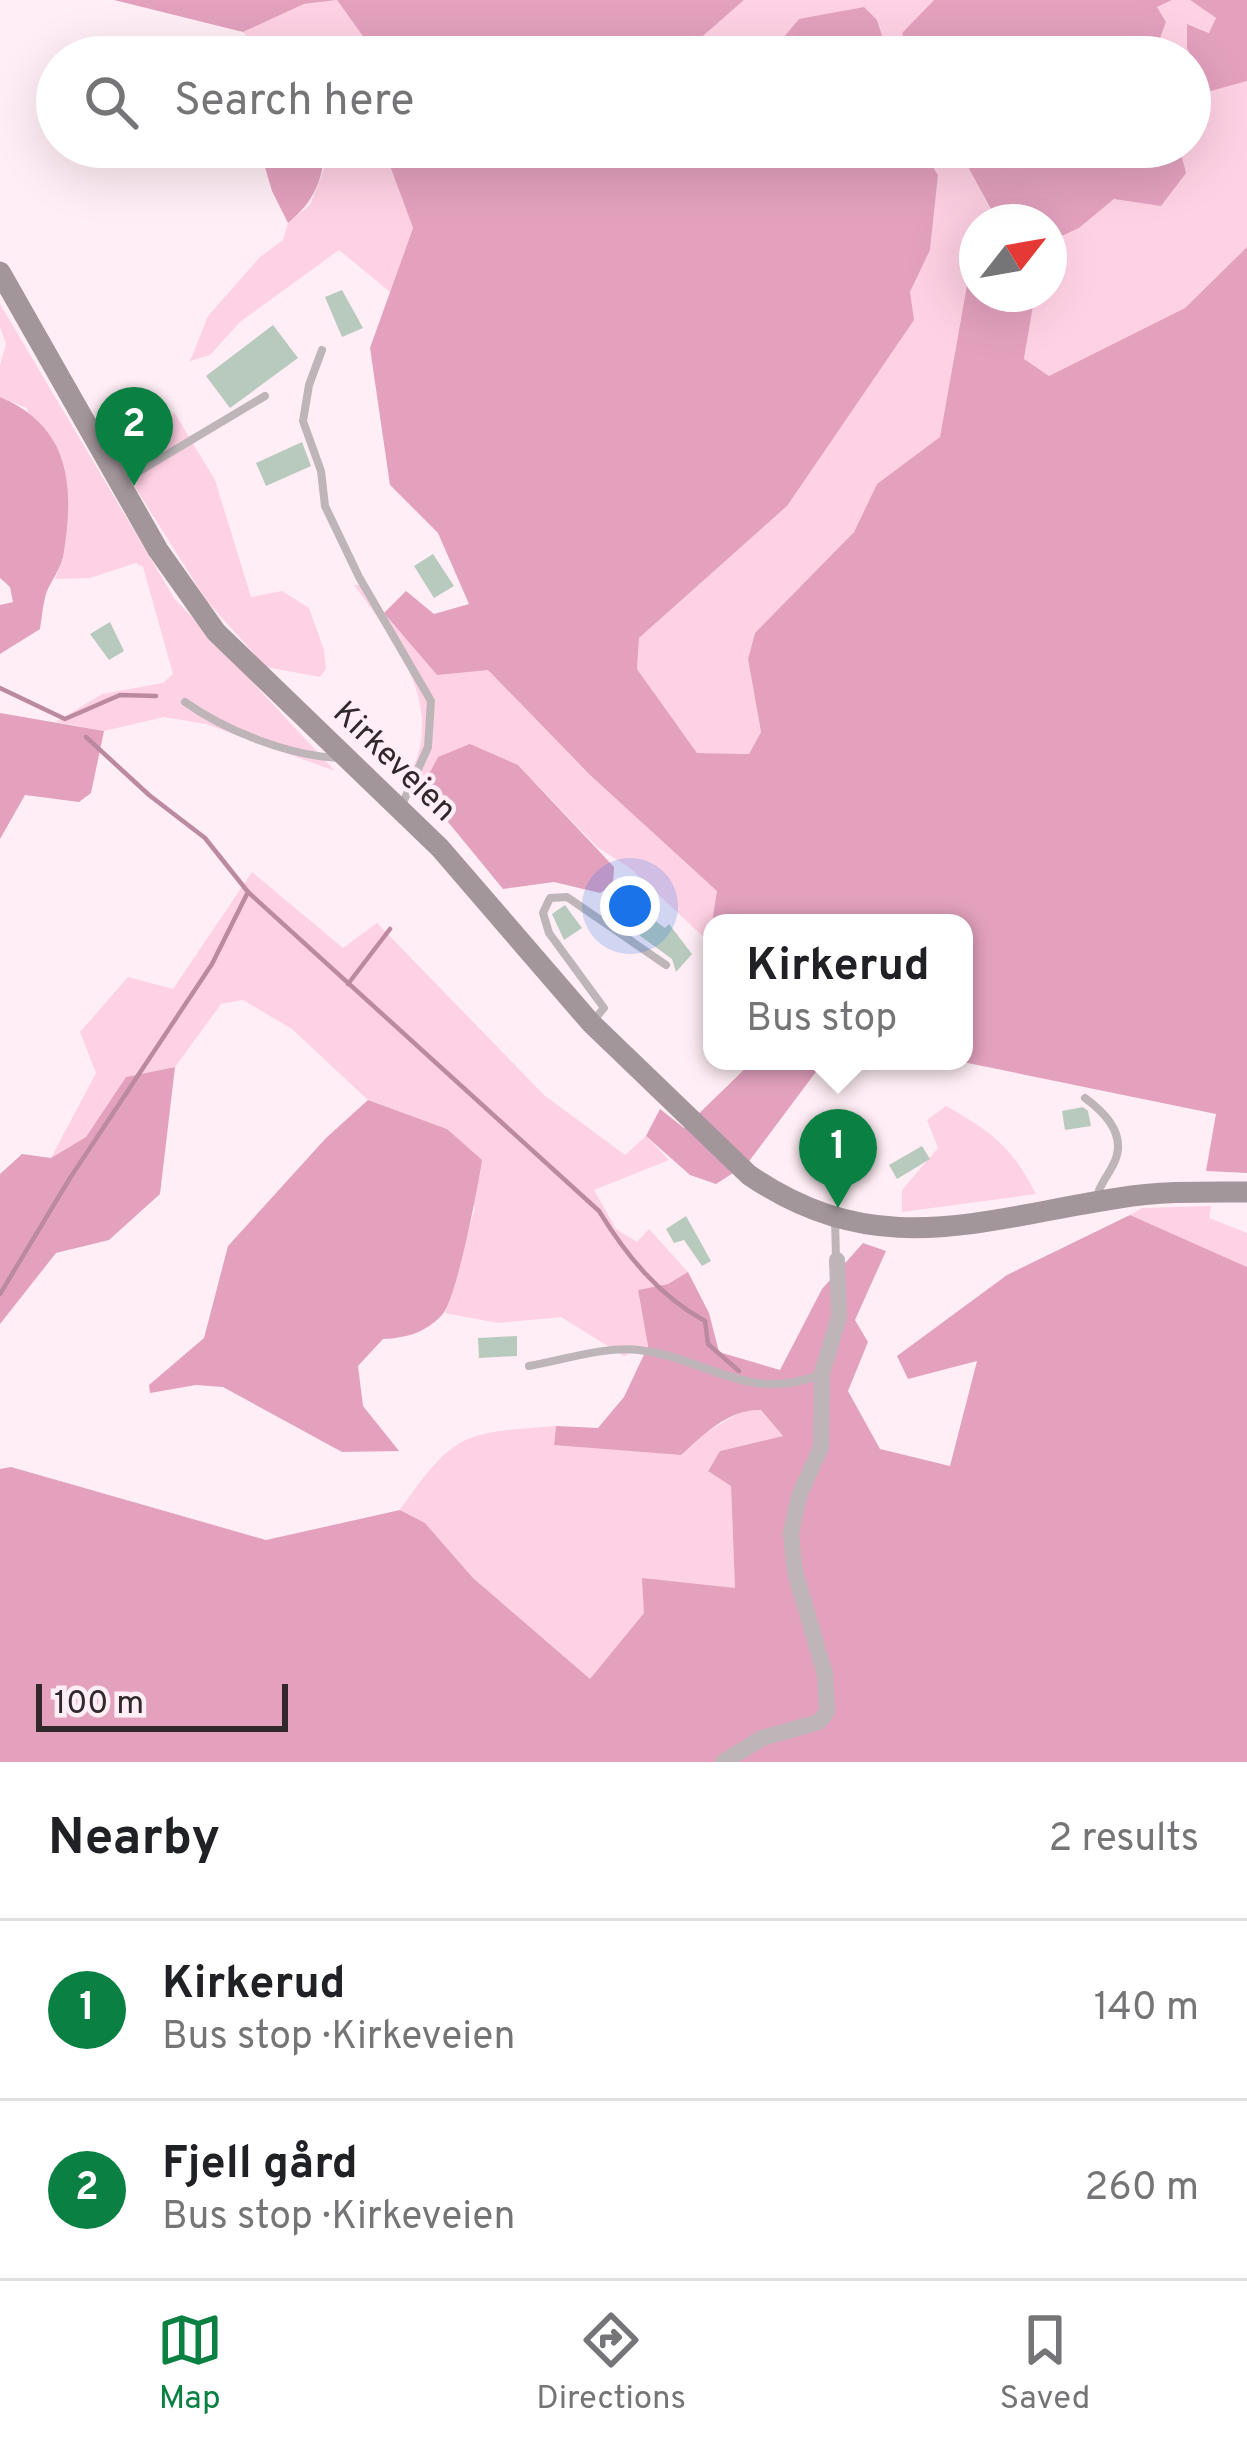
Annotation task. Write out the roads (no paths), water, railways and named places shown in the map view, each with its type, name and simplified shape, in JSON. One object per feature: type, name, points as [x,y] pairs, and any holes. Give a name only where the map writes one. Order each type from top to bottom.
[{"type":"main road","name":"Kirkeveien","points":[[0,272],[176,579],[205,618],[440,848],[591,1023],[709,1141],[749,1174],[779,1195],[835,1217],[910,1229],[962,1228],[1147,1195],[1247,1192]]},
{"type":"street","points":[[723,1762],[762,1738],[819,1722],[827,1712],[825,1674],[795,1572],[791,1533],[799,1496],[821,1447],[822,1373],[839,1317],[837,1260]]},
{"type":"lane","points":[[322,350],[309,386],[304,421],[321,471],[325,506],[359,577],[431,701],[428,747],[400,808]]},
{"type":"lane","points":[[120,483],[265,397]]},
{"type":"lane","points":[[185,702],[230,727],[315,757],[347,758]]},
{"type":"lane","points":[[591,1023],[604,1008],[549,932],[543,913],[550,898],[567,897],[666,965]]},
{"type":"lane","points":[[1085,1098],[1114,1128],[1118,1146],[1096,1202]]},
{"type":"lane","points":[[835,1217],[837,1260]]},
{"type":"lane","points":[[529,1366],[633,1349],[750,1384],[780,1385],[822,1373]]},
{"type":"waterway","points":[[0,688],[65,719],[120,695],[156,696]]},
{"type":"waterway","points":[[86,737],[205,838],[248,892],[599,1211],[645,1273],[705,1321],[708,1344],[739,1371]]},
{"type":"waterway","points":[[0,1294],[70,1178],[212,964],[248,892]]},
{"type":"waterway","points":[[348,984],[390,929]]},
{"type":"place","name":"Fjell gård","points":[[134,486]]},
{"type":"place","name":"Kirkerud","points":[[838,1208]]}]
